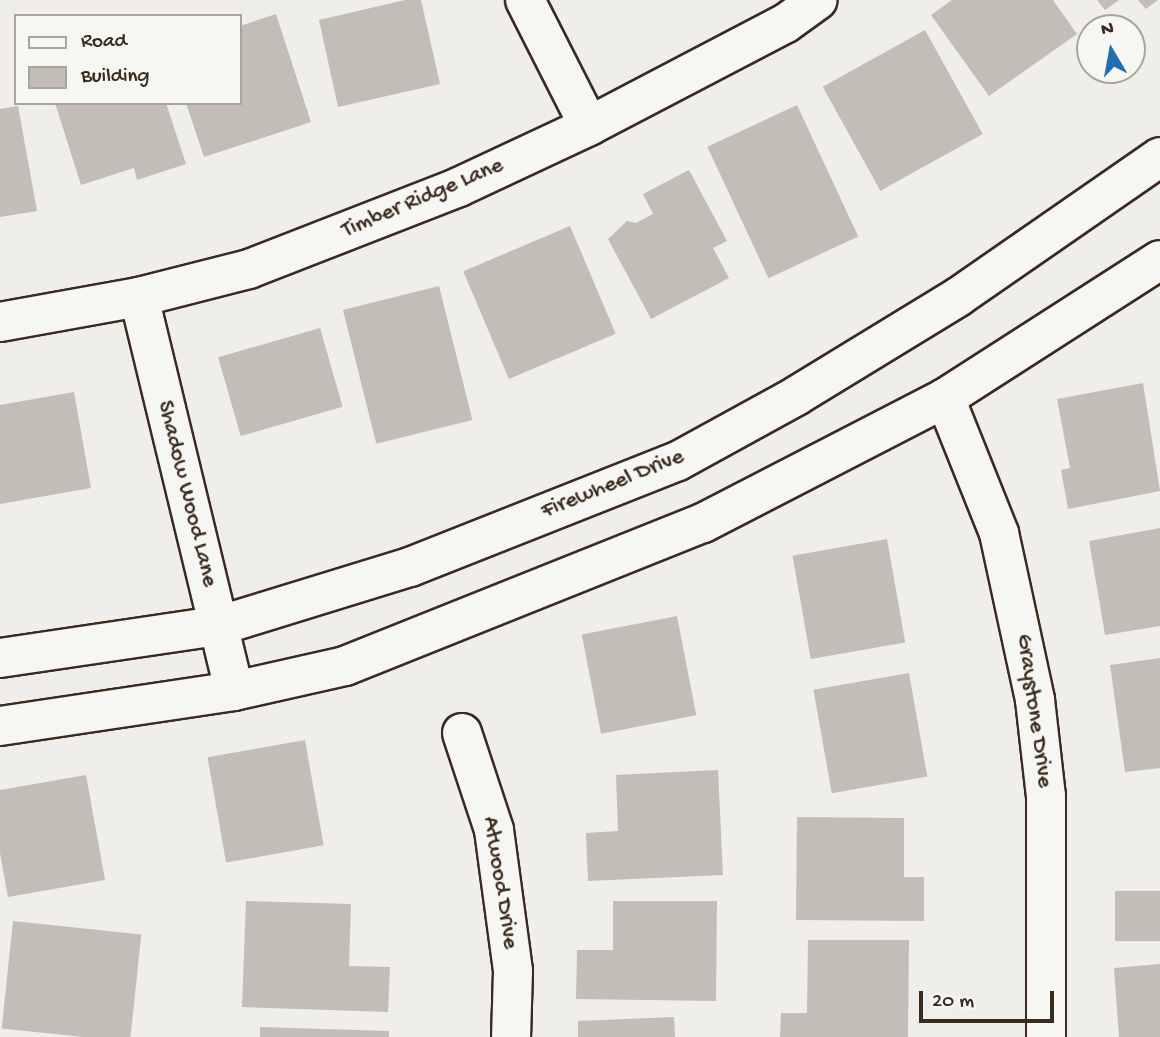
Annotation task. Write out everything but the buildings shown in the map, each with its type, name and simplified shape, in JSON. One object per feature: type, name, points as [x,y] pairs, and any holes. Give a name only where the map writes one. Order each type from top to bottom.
[{"type":"street","points":[[525,0],[589,126]]},
{"type":"street","name":"Timber Ridge Lane","points":[[0,322],[139,297],[249,270],[459,187],[589,126],[786,23],[818,0]]},
{"type":"street","name":"Firewheel Drive","points":[[0,658],[218,626],[410,567],[678,461],[796,396],[958,297],[1160,156]]},
{"type":"street","points":[[0,726],[234,691],[345,666],[704,523],[945,398],[1160,260]]},
{"type":"street","name":"Shadow Wood Lane","points":[[139,297],[234,691]]},
{"type":"street","name":"Graystone Drive","points":[[945,398],[999,533],[1035,700],[1046,796],[1046,1037]]},
{"type":"street","name":"Atwood Drive","points":[[462,733],[494,830],[513,971],[511,1037]]}]
